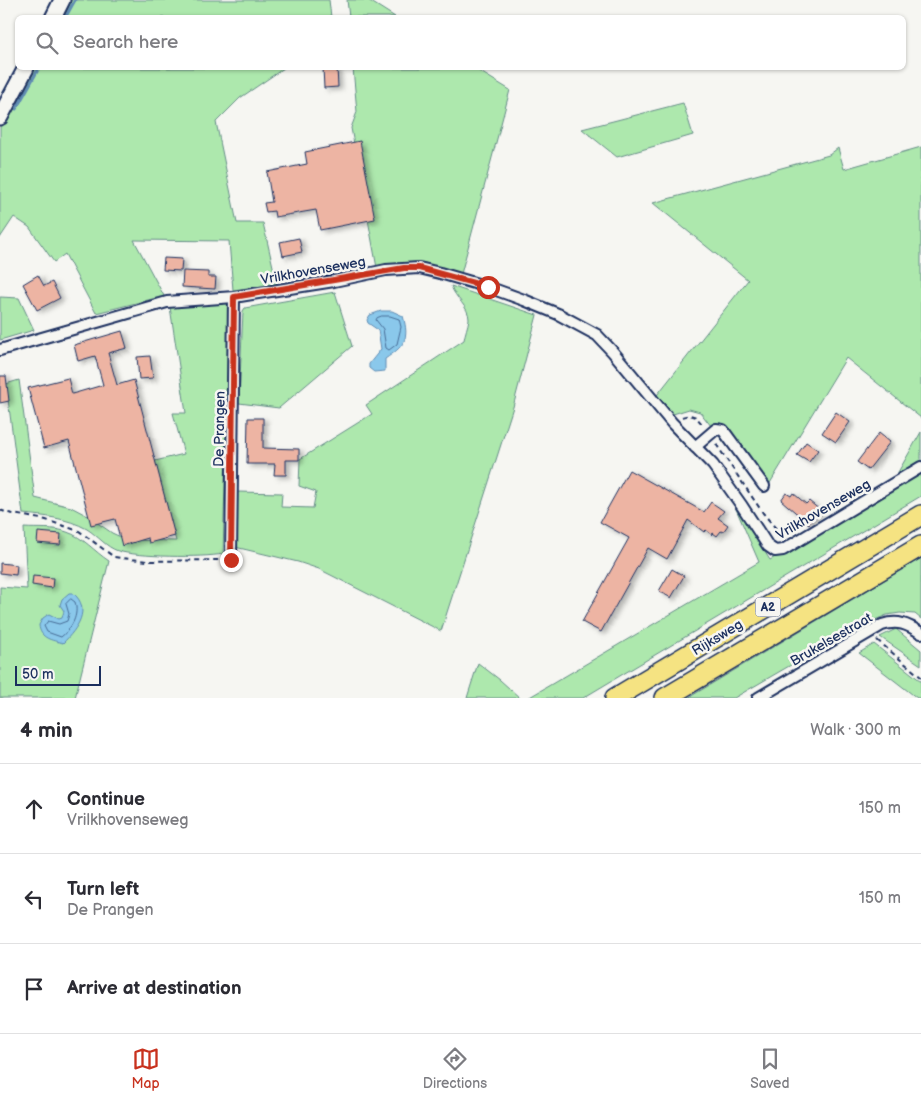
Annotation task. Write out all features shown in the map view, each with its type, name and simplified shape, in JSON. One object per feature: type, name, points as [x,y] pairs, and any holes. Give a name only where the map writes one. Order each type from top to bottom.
[{"type":"highway","name":"Rijksweg","points":[[615,698],[921,515]]},
{"type":"highway","name":"Rijksweg","points":[[665,698],[921,546]]},
{"type":"street","points":[[54,15],[62,0]]},
{"type":"street","points":[[0,117],[25,70]]},
{"type":"street","name":"Vrilkhovenseweg","points":[[1,349],[167,302],[234,297],[404,268],[419,268],[488,287],[558,314],[597,336],[725,482],[768,546],[778,551],[783,550],[921,468]]},
{"type":"street","name":"De Prangen","points":[[231,560],[234,297]]},
{"type":"street","points":[[695,447],[716,429],[723,430],[764,486]]},
{"type":"street","name":"Brukelsestraat","points":[[758,698],[882,625],[900,622],[921,633]]},
{"type":"path","points":[[672,423],[690,415],[696,417],[710,434],[763,513],[783,538]]},
{"type":"path","points":[[0,510],[46,520],[80,531],[114,557],[147,561],[231,560]]},
{"type":"path","points":[[877,640],[921,677]]},
{"type":"green space","points":[[67,0],[329,0],[331,15],[59,15]]},
{"type":"green space","points":[[347,0],[368,0],[392,15],[349,15]]},
{"type":"green space","points":[[30,70],[281,70],[240,98],[216,122],[237,223],[263,223],[277,284],[233,290],[229,241],[134,240],[164,296],[96,313],[65,254],[54,262],[29,227],[14,217],[0,238],[0,126]]},
{"type":"green space","points":[[353,70],[477,70],[510,90],[461,274],[425,263],[377,268],[351,128],[357,112]]},
{"type":"green space","points":[[683,103],[693,135],[617,157],[582,129]]},
{"type":"green space","points":[[921,147],[921,418],[846,358],[764,493],[700,412],[689,409],[673,414],[657,395],[748,280],[653,203],[829,155],[838,148],[844,169]]},
{"type":"green space","points":[[451,286],[537,315],[513,407],[441,631],[319,569],[235,547],[237,492],[282,493],[281,507],[313,508],[316,492],[299,486],[300,459],[372,414],[366,405],[464,340],[469,319],[464,306]]},
{"type":"green space","points":[[335,292],[352,346],[279,408],[239,403],[243,311],[245,308]]},
{"type":"green space","points":[[0,297],[19,298],[34,330],[0,340]]},
{"type":"green space","points":[[230,302],[223,554],[170,556],[127,553],[114,549],[87,529],[72,522],[23,514],[6,384],[19,380],[35,498],[71,507],[112,533],[127,540],[176,541],[155,461],[184,454],[173,413],[186,413],[170,307]]},
{"type":"green space","points":[[921,432],[921,460],[897,474]]},
{"type":"green space","points":[[921,473],[921,496],[583,698],[528,698],[759,562],[733,502],[770,560]]},
{"type":"green space","points":[[24,528],[62,530],[73,534],[109,561],[75,698],[0,698],[0,587],[27,589]]},
{"type":"green space","points":[[921,558],[921,619],[915,614],[900,613],[887,615],[853,629],[734,698],[688,698]]},
{"type":"green space","points":[[896,629],[921,650],[921,665],[880,637]]},
{"type":"green space","points":[[874,644],[921,681],[921,698],[917,698],[859,653]]},
{"type":"green space","points":[[478,663],[500,680],[520,698],[467,698]]},
{"type":"water","points":[[381,311],[392,311],[403,316],[406,331],[404,342],[401,346],[385,359],[385,371],[374,372],[369,368],[369,364],[381,349],[378,330],[368,323],[367,320],[370,315]]},
{"type":"water","points":[[69,593],[73,593],[79,599],[82,612],[73,632],[63,643],[44,636],[39,625],[43,618],[49,614],[59,619],[62,618],[64,611],[60,605],[62,599]]},
{"type":"building","points":[[323,70],[337,70],[338,87],[324,88]]},
{"type":"building","points":[[360,141],[375,219],[320,230],[316,210],[275,217],[274,211],[266,212],[264,203],[272,202],[267,172],[307,164],[305,152]]},
{"type":"building","points":[[299,238],[302,252],[283,256],[280,242]]},
{"type":"building","points":[[164,258],[182,259],[181,271],[163,270]]},
{"type":"building","points":[[183,271],[208,272],[208,277],[216,277],[215,289],[182,287]]},
{"type":"building","points":[[38,275],[44,286],[52,282],[60,298],[37,310],[23,284]]},
{"type":"building","points":[[122,331],[127,348],[108,353],[117,385],[134,380],[175,536],[149,543],[148,538],[122,546],[115,519],[91,525],[69,441],[44,448],[28,388],[68,378],[72,394],[103,385],[95,356],[78,361],[74,345]]},
{"type":"building","points":[[150,356],[153,378],[139,379],[137,357]]},
{"type":"building","points":[[0,376],[6,376],[9,401],[0,403]]},
{"type":"building","points":[[836,412],[850,422],[836,442],[822,433]]},
{"type":"building","points":[[248,418],[263,418],[263,448],[299,449],[299,460],[286,460],[286,475],[274,475],[275,464],[247,464]]},
{"type":"building","points":[[879,433],[890,442],[868,470],[857,462]]},
{"type":"building","points":[[806,442],[818,450],[809,462],[797,455]]},
{"type":"building","points":[[629,470],[704,512],[711,502],[724,511],[718,518],[728,525],[717,536],[713,533],[712,535],[706,530],[704,532],[688,520],[667,559],[648,548],[601,632],[582,622],[629,538],[600,522]]},
{"type":"building","points":[[786,493],[791,496],[793,493],[806,504],[809,501],[821,511],[809,524],[781,500]]},
{"type":"building","points":[[38,532],[61,534],[60,545],[37,543]]},
{"type":"building","points":[[0,563],[17,565],[16,575],[0,573]]},
{"type":"building","points":[[672,569],[684,576],[671,598],[659,591]]},
{"type":"building","points":[[33,576],[53,578],[52,588],[32,585]]},
{"type":"waterway","points":[[67,15],[75,0]]},
{"type":"waterway","points":[[16,109],[38,70]]},
{"type":"route","points":[[231,560],[234,297],[404,268],[419,268],[488,287]]}]
